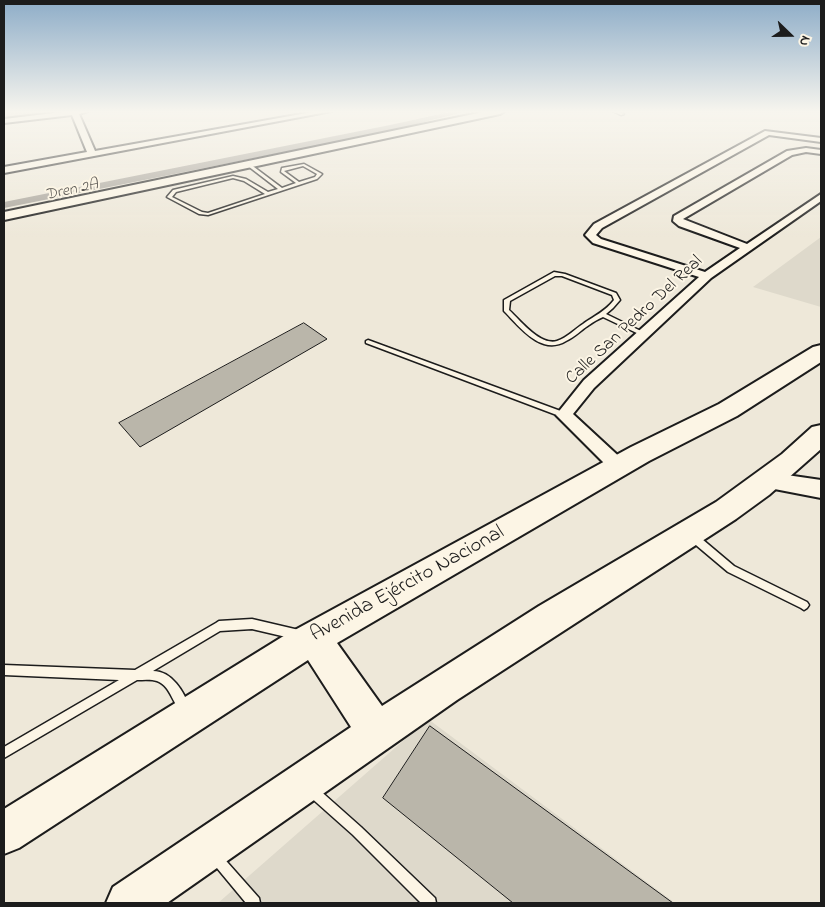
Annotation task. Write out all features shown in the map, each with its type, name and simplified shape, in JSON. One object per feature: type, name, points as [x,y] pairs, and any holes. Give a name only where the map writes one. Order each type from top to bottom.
[{"type":"main road","points":[[4,216],[248,165],[294,153]]},
{"type":"main road","name":"Avenida Ejército Nacional","points":[[4,833],[313,638],[619,467],[728,410],[818,358]]},
{"type":"main road","points":[[129,903],[207,847],[376,732],[731,506],[793,461],[821,434]]},
{"type":"main road","points":[[313,638],[376,732]]},
{"type":"street","points":[[4,170],[96,153]]},
{"type":"street","points":[[707,276],[597,241],[590,236],[598,226],[731,153]]},
{"type":"street","name":"Calle San Pedro Del Real","points":[[746,247],[683,224],[678,221],[678,218],[789,153]]},
{"type":"street","name":"Calle San Pedro Del Real","points":[[564,415],[589,384],[707,276],[746,247],[821,197]]},
{"type":"street","points":[[564,415],[619,467]]},
{"type":"street","points":[[766,480],[821,489]]},
{"type":"lane","points":[[248,165],[281,189]]},
{"type":"lane","points":[[268,194],[245,180],[233,177],[175,191],[169,197],[204,214],[268,194],[298,183],[316,178],[320,174],[304,165],[283,169],[282,171],[298,183]]},
{"type":"lane","points":[[559,274],[614,294],[616,302],[602,314],[566,338],[551,344],[539,340],[506,310],[505,303],[546,277],[559,274]]},
{"type":"lane","points":[[602,314],[643,334]]},
{"type":"lane","points":[[368,342],[564,415]]},
{"type":"lane","points":[[688,532],[731,569],[804,605]]},
{"type":"lane","points":[[4,752],[219,626],[252,624],[313,638]]},
{"type":"lane","points":[[4,670],[159,676],[166,679],[173,687],[189,715]]},
{"type":"lane","points":[[303,783],[357,831],[430,903]]},
{"type":"lane","points":[[207,847],[254,903]]},
{"type":"shaded area","points":[[821,237],[821,307],[753,287]]},
{"type":"shaded area","points":[[428,719],[675,903],[218,903]]},
{"type":"building","points":[[304,323],[327,339],[140,447],[119,423]]},
{"type":"building","points":[[430,726],[673,903],[513,903],[383,798]]},
{"type":"waterway","name":"Dren 2A","points":[[4,205],[263,153]]}]
